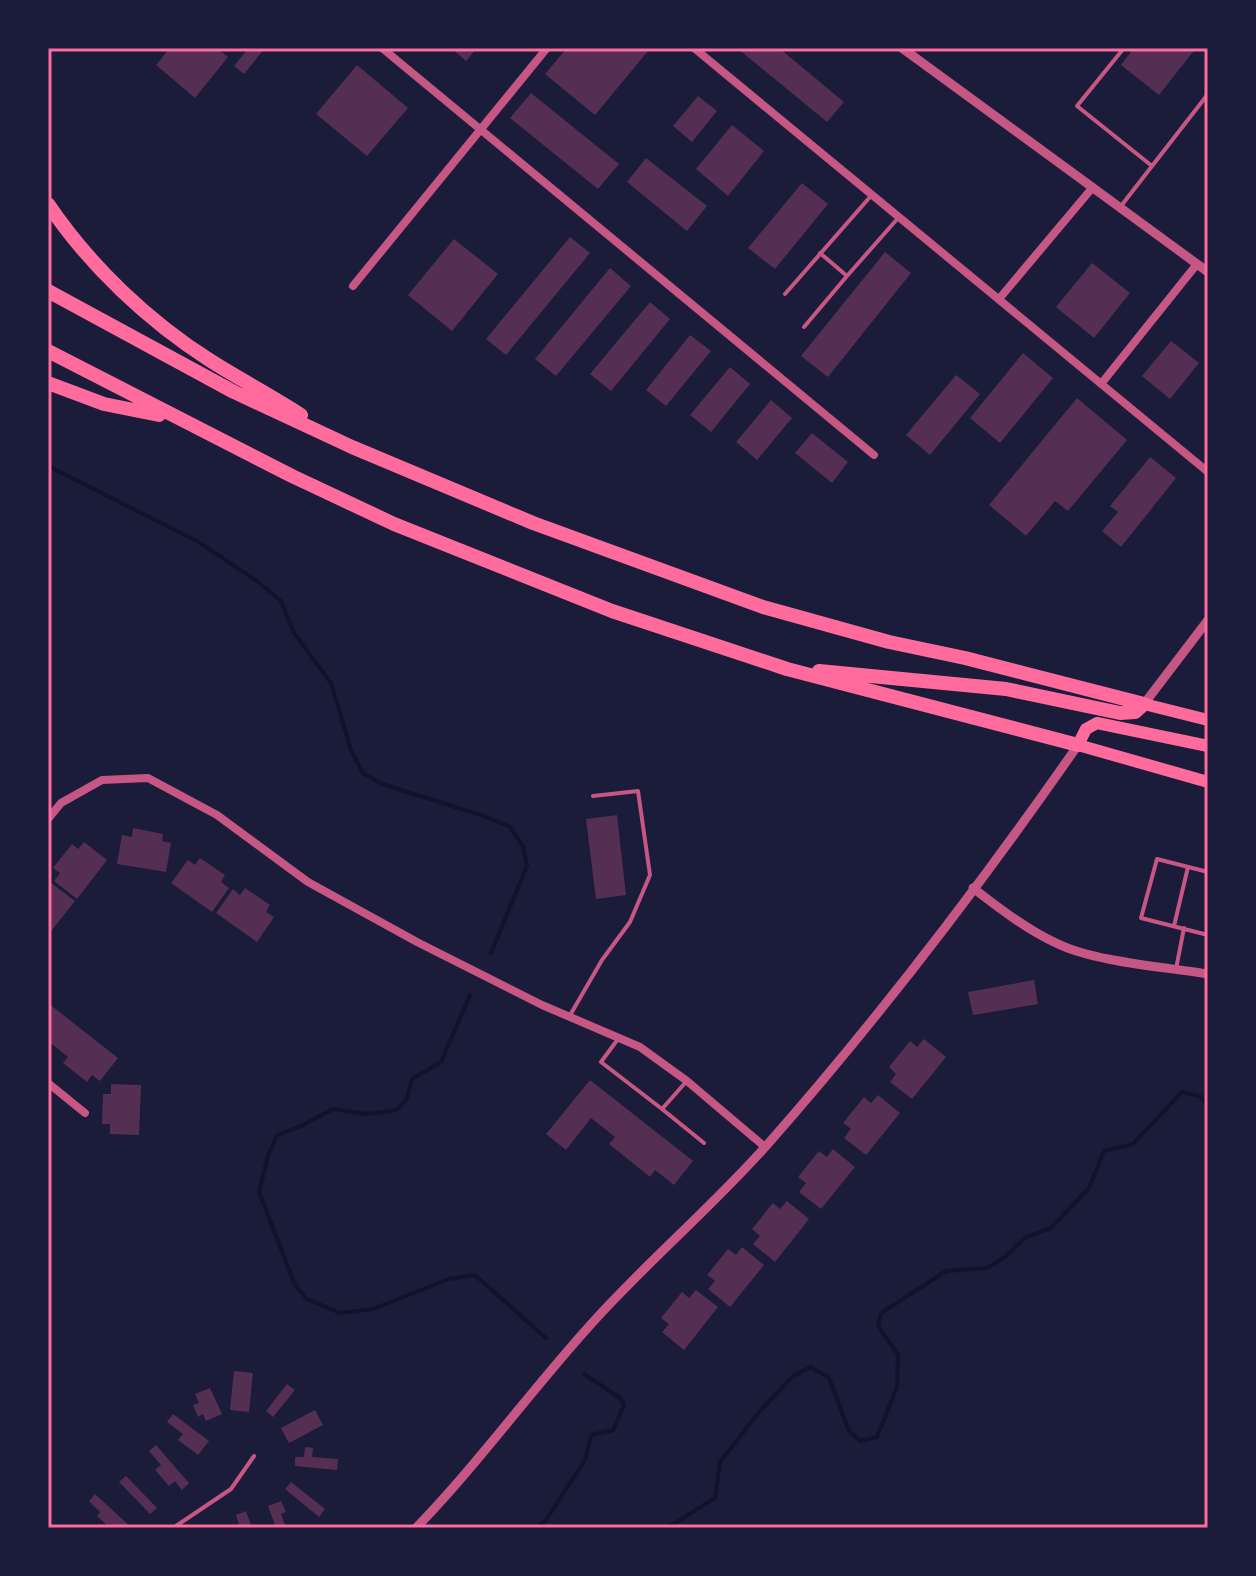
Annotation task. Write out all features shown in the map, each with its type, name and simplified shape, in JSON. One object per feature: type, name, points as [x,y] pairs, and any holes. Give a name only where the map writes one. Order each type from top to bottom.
[{"type":"highway","points":[[48,204],[92,263],[165,327],[209,360],[352,447]]},
{"type":"highway","points":[[48,291],[234,392],[352,447],[533,523],[763,607],[889,642],[965,658],[1208,720]]},
{"type":"highway","points":[[48,351],[292,476],[416,533],[612,611],[787,669],[1208,782]]},
{"type":"highway","points":[[48,383],[104,404],[178,419]]},
{"type":"highway","points":[[787,669],[1006,689],[1120,713],[1135,712],[1144,704]]},
{"type":"highway","points":[[1078,745],[1086,729],[1097,723],[1208,746]]},
{"type":"street","points":[[382,48],[874,455]]},
{"type":"street","points":[[353,286],[547,48]]},
{"type":"street","points":[[694,48],[1208,472]]},
{"type":"street","points":[[902,48],[1208,272]]},
{"type":"street","points":[[999,299],[1093,187]]},
{"type":"street","points":[[1101,384],[1197,264]]},
{"type":"street","points":[[1144,704],[1208,620]]},
{"type":"street","points":[[416,1528],[450,1493],[592,1323],[765,1147],[846,1052],[1027,818],[1078,745]]},
{"type":"street","points":[[48,819],[61,803],[102,780],[148,778],[217,815],[308,882],[417,942],[569,1017],[640,1047],[687,1081],[765,1147]]},
{"type":"street","points":[[973,888],[1012,918],[1058,944],[1109,959],[1208,974]]},
{"type":"street","points":[[48,1083],[85,1113]]},
{"type":"lane","points":[[1124,48],[1077,106],[1152,166]]},
{"type":"lane","points":[[1120,207],[1208,94]]},
{"type":"lane","points":[[785,294],[872,195]]},
{"type":"lane","points":[[804,327],[899,217]]},
{"type":"lane","points":[[820,253],[847,276]]},
{"type":"lane","points":[[569,1017],[602,960],[630,922],[650,875],[638,791],[593,796]]},
{"type":"lane","points":[[1208,872],[1157,859],[1141,918],[1208,935]]},
{"type":"lane","points":[[1174,926],[1188,867]]},
{"type":"lane","points":[[1176,969],[1184,928]]},
{"type":"lane","points":[[619,1038],[601,1062],[704,1143]]},
{"type":"lane","points":[[662,1109],[687,1081]]},
{"type":"lane","points":[[173,1528],[231,1489],[254,1456]]},
{"type":"building","points":[[170,48],[217,48],[228,57],[195,98],[156,65]]},
{"type":"building","points":[[243,48],[265,48],[244,74],[234,66],[246,51]]},
{"type":"building","points":[[451,48],[477,48],[466,61]]},
{"type":"building","points":[[567,48],[644,48],[648,51],[595,115],[545,74]]},
{"type":"building","points":[[737,48],[779,48],[844,102],[827,122]]},
{"type":"building","points":[[1134,48],[1196,48],[1159,95],[1121,65]]},
{"type":"building","points":[[357,65],[408,108],[367,156],[316,114]]},
{"type":"building","points":[[531,93],[619,164],[598,189],[510,118]]},
{"type":"building","points":[[698,96],[717,111],[692,142],[673,126]]},
{"type":"building","points":[[732,125],[764,151],[728,196],[696,169]]},
{"type":"building","points":[[646,158],[707,206],[687,231],[627,182]]},
{"type":"building","points":[[802,183],[828,204],[775,269],[748,248]]},
{"type":"building","points":[[570,237],[590,253],[506,355],[486,339]]},
{"type":"building","points":[[454,239],[498,274],[452,331],[408,295]]},
{"type":"building","points":[[885,252],[911,273],[828,377],[801,356]]},
{"type":"building","points":[[1092,263],[1130,293],[1094,338],[1056,307]]},
{"type":"building","points":[[610,268],[631,286],[556,376],[535,359]]},
{"type":"building","points":[[650,302],[670,319],[611,391],[590,374]]},
{"type":"building","points":[[690,335],[711,351],[666,406],[646,390]]},
{"type":"building","points":[[1171,341],[1199,363],[1170,399],[1142,376]]},
{"type":"building","points":[[1023,353],[1053,378],[1000,443],[970,418]]},
{"type":"building","points":[[730,367],[750,384],[711,432],[690,415]]},
{"type":"building","points":[[956,375],[980,394],[930,455],[906,435]]},
{"type":"building","points":[[1077,398],[1127,440],[1068,511],[1055,501],[1026,536],[989,505]]},
{"type":"building","points":[[771,400],[792,418],[757,460],[736,442]]},
{"type":"building","points":[[812,433],[848,462],[832,483],[795,453]]},
{"type":"building","points":[[1150,457],[1176,478],[1121,547],[1102,531],[1118,512],[1110,506]]},
{"type":"building","points":[[617,815],[626,895],[596,899],[586,819]]},
{"type":"building","points":[[133,828],[163,834],[162,841],[171,843],[166,872],[117,864],[122,835],[132,837]]},
{"type":"building","points":[[84,842],[107,860],[77,899],[54,881],[60,873],[53,868],[72,844],[78,849]]},
{"type":"building","points":[[200,858],[225,875],[221,882],[229,888],[212,912],[171,883],[188,860],[195,865]]},
{"type":"building","points":[[51,883],[75,901],[48,935],[48,888]]},
{"type":"building","points":[[245,888],[270,905],[266,912],[274,917],[257,942],[216,913],[233,889],[240,895]]},
{"type":"building","points":[[1034,980],[1038,1004],[973,1015],[968,992]]},
{"type":"building","points":[[48,1003],[118,1058],[100,1081],[92,1075],[87,1082],[63,1063],[68,1057],[52,1044],[48,1049]]},
{"type":"building","points":[[924,1039],[946,1057],[912,1099],[890,1082],[896,1074],[889,1067],[910,1041],[917,1047]]},
{"type":"building","points":[[590,1080],[693,1161],[674,1185],[655,1170],[650,1177],[609,1144],[615,1137],[591,1118],[566,1150],[546,1134]]},
{"type":"building","points":[[111,1084],[141,1085],[139,1135],[110,1134],[110,1124],[102,1124],[103,1094],[111,1094]]},
{"type":"building","points":[[878,1095],[900,1113],[866,1155],[844,1138],[851,1129],[843,1123],[864,1097],[871,1103]]},
{"type":"building","points":[[833,1149],[855,1167],[821,1209],[799,1192],[806,1183],[798,1177],[819,1151],[827,1157]]},
{"type":"building","points":[[787,1201],[809,1219],[775,1262],[753,1244],[760,1236],[752,1229],[773,1203],[780,1209]]},
{"type":"building","points":[[742,1247],[764,1265],[730,1307],[708,1289],[715,1281],[707,1275],[728,1249],[736,1255]]},
{"type":"building","points":[[696,1290],[718,1307],[684,1350],[662,1332],[669,1324],[661,1318],[682,1292],[689,1298]]},
{"type":"building","points":[[234,1371],[253,1373],[249,1412],[230,1410]]},
{"type":"building","points":[[287,1384],[295,1390],[273,1417],[266,1411]]},
{"type":"building","points":[[210,1388],[222,1414],[206,1421],[203,1414],[198,1417],[193,1405],[199,1403],[195,1394]]},
{"type":"building","points":[[315,1410],[323,1425],[289,1443],[281,1428]]},
{"type":"building","points":[[173,1414],[209,1441],[198,1455],[178,1440],[183,1434],[167,1422]]},
{"type":"building","points":[[156,1445],[189,1483],[182,1490],[175,1481],[169,1486],[155,1470],[161,1465],[149,1451]]},
{"type":"building","points":[[305,1447],[313,1448],[312,1457],[338,1459],[337,1470],[295,1466],[295,1457],[304,1457]]},
{"type":"building","points":[[126,1476],[157,1508],[150,1514],[119,1482]]},
{"type":"building","points":[[291,1482],[325,1509],[319,1517],[285,1489]]},
{"type":"building","points":[[95,1494],[132,1528],[108,1526],[97,1516],[100,1512],[89,1501]]},
{"type":"building","points":[[281,1501],[286,1512],[281,1514],[286,1528],[276,1528],[268,1506]]},
{"type":"building","points":[[246,1511],[252,1528],[240,1528],[236,1515]]},
{"type":"waterway","points":[[48,466],[197,541],[281,601],[294,633],[331,683],[351,750],[363,773],[382,784],[510,827],[523,846],[527,866],[491,953]]},
{"type":"waterway","points":[[470,995],[441,1062],[412,1079],[407,1098],[397,1110],[367,1114],[333,1109],[277,1135],[259,1192],[295,1285],[307,1299],[340,1313],[373,1309],[449,1279],[475,1275],[546,1338]]},
{"type":"waterway","points":[[667,1528],[715,1498],[720,1462],[760,1411],[793,1376],[811,1367],[829,1378],[849,1431],[860,1441],[877,1437],[897,1387],[898,1355],[878,1326],[881,1313],[946,1271],[987,1268],[1005,1257],[1026,1237],[1051,1228],[1089,1188],[1104,1151],[1133,1144],[1182,1092],[1201,1097],[1208,1106]]},
{"type":"waterway","points":[[528,1528],[539,1526],[546,1520],[585,1460],[591,1435],[613,1430],[624,1405],[620,1398],[584,1374]]}]
